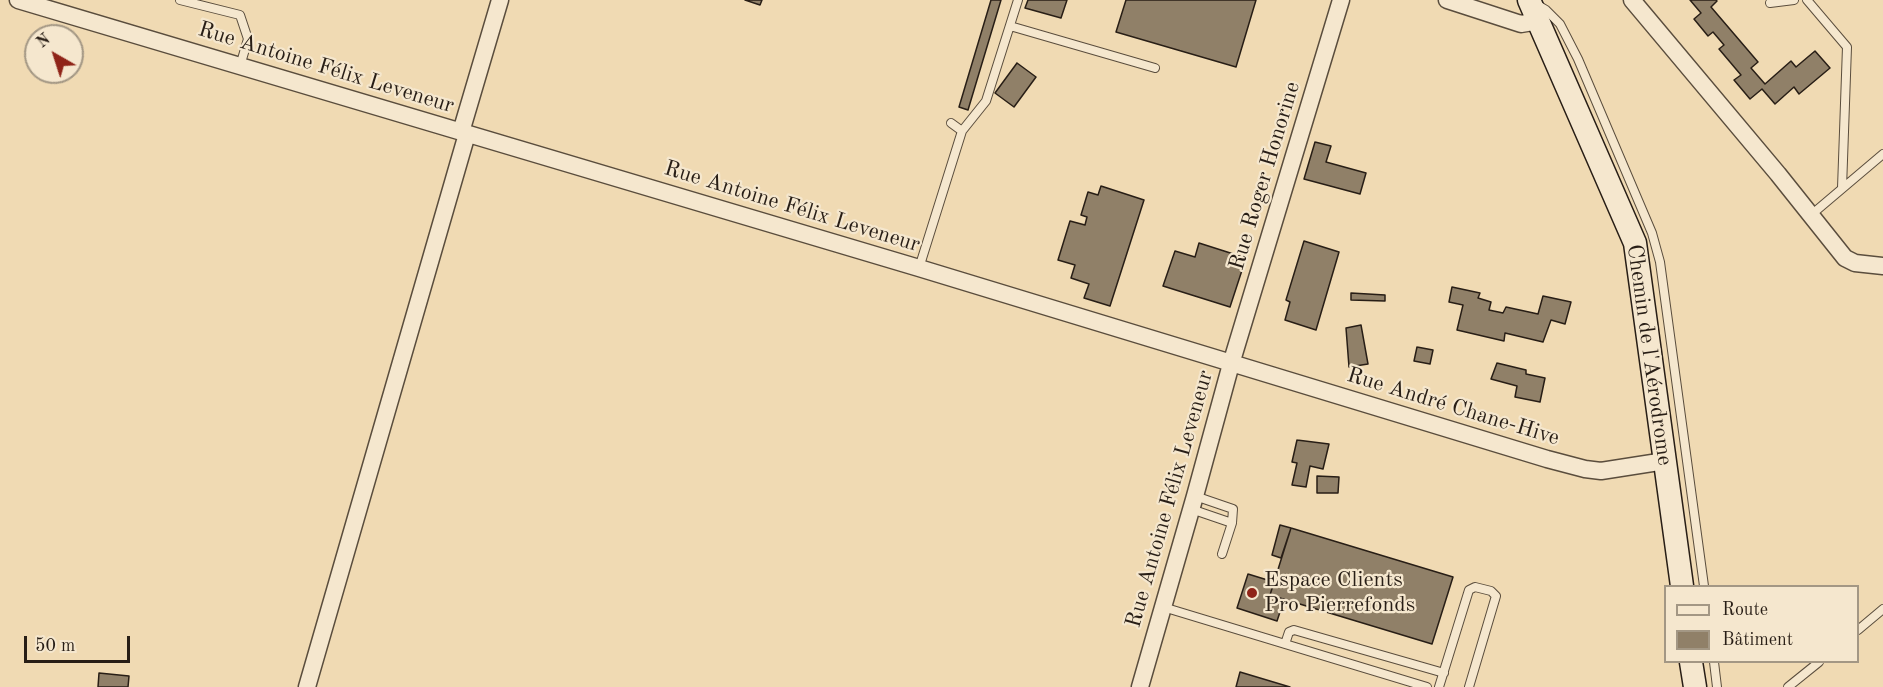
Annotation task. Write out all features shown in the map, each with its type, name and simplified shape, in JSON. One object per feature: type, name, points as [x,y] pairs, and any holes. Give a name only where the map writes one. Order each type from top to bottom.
[{"type":"main road","name":"Chemin de l'Aérodrome","points":[[1531,5],[1635,243],[1682,585]]},
{"type":"main road","points":[[1691,663],[1695,687]]},
{"type":"street","name":"Rue Antoine Félix Leveneur","points":[[18,0],[919,268],[1231,364],[1140,687]]},
{"type":"street","points":[[307,687],[465,133],[500,0]]},
{"type":"street","name":"Rue Roger Honorine","points":[[1231,364],[1341,0]]},
{"type":"street","points":[[1448,0],[1521,24],[1531,5]]},
{"type":"street","points":[[1632,0],[1845,258],[1855,263],[1883,266]]},
{"type":"street","name":"Rue André Chane-Hive","points":[[1231,364],[1585,469],[1601,471],[1665,461]]},
{"type":"lane","points":[[180,0],[240,15],[248,39],[240,66]]},
{"type":"lane","points":[[919,268],[962,130],[986,101],[1018,0]]},
{"type":"lane","points":[[1770,3],[1794,0]]},
{"type":"lane","points":[[1807,0],[1847,47],[1842,188]]},
{"type":"lane","points":[[1531,5],[1546,9],[1560,24],[1578,59],[1653,233],[1660,262],[1704,585]]},
{"type":"lane","points":[[1010,26],[1155,68]]},
{"type":"lane","points":[[951,123],[962,130]]},
{"type":"lane","points":[[1811,215],[1883,154]]},
{"type":"lane","points":[[1193,503],[1232,523]]},
{"type":"lane","points":[[1193,503],[1233,509],[1232,523],[1222,554]]},
{"type":"lane","points":[[1439,687],[1469,590],[1475,587],[1491,591],[1496,596],[1469,687]]},
{"type":"lane","points":[[1163,607],[1427,687]]},
{"type":"lane","points":[[1859,628],[1883,609]]},
{"type":"lane","points":[[1285,644],[1289,632],[1294,630],[1444,673]]},
{"type":"lane","points":[[1714,663],[1717,687]]},
{"type":"lane","points":[[1788,687],[1818,663]]},
{"type":"building","points":[[745,0],[762,0],[760,5]]},
{"type":"building","points":[[991,0],[1001,0],[968,110],[959,107]]},
{"type":"building","points":[[1028,0],[1067,0],[1061,18],[1025,8]]},
{"type":"building","points":[[1126,0],[1256,0],[1236,67],[1116,32]]},
{"type":"building","points":[[1690,0],[1717,1],[1711,7],[1758,62],[1751,68],[1765,84],[1791,61],[1796,67],[1815,51],[1830,68],[1799,94],[1794,87],[1775,104],[1762,89],[1750,99],[1734,80],[1741,75],[1719,49],[1724,45],[1713,32],[1708,36],[1694,19],[1701,13]]},
{"type":"building","points":[[1017,63],[1036,77],[1014,107],[995,93]]},
{"type":"building","points":[[1315,142],[1331,146],[1326,162],[1366,173],[1360,194],[1304,179]]},
{"type":"building","points":[[1101,186],[1144,200],[1110,306],[1084,298],[1089,284],[1071,278],[1075,265],[1058,260],[1070,221],[1085,225],[1087,217],[1081,215],[1088,192],[1098,195]]},
{"type":"building","points":[[1304,241],[1339,252],[1316,330],[1285,320],[1290,302],[1286,300]]},
{"type":"building","points":[[1199,243],[1246,258],[1230,307],[1163,286],[1175,251],[1195,257]]},
{"type":"building","points":[[1452,287],[1480,293],[1478,298],[1491,302],[1489,310],[1503,313],[1506,307],[1538,314],[1543,296],[1571,302],[1565,324],[1551,320],[1543,342],[1505,333],[1504,341],[1457,330],[1463,305],[1449,302]]},
{"type":"building","points":[[1351,293],[1385,295],[1385,301],[1351,300]]},
{"type":"building","points":[[1361,325],[1368,364],[1349,367],[1346,328]]},
{"type":"building","points":[[1417,347],[1433,350],[1430,364],[1414,361]]},
{"type":"building","points":[[1497,363],[1526,370],[1526,374],[1545,378],[1540,402],[1515,397],[1517,386],[1491,379]]},
{"type":"building","points":[[1297,440],[1329,444],[1323,469],[1310,466],[1306,487],[1292,485],[1297,463],[1292,462]]},
{"type":"building","points":[[1317,476],[1339,477],[1338,493],[1317,493]]},
{"type":"building","points":[[1280,525],[1291,528],[1281,558],[1272,555]]},
{"type":"building","points":[[1291,528],[1453,577],[1432,644],[1270,595]]},
{"type":"building","points":[[1248,574],[1274,582],[1270,595],[1284,600],[1277,621],[1237,608]]},
{"type":"building","points":[[1240,672],[1290,687],[1236,687]]},
{"type":"building","points":[[99,673],[129,676],[128,687],[98,687]]},
{"type":"place","name":"Espace Clients Pro Pierrefonds","points":[[1252,593]]}]
